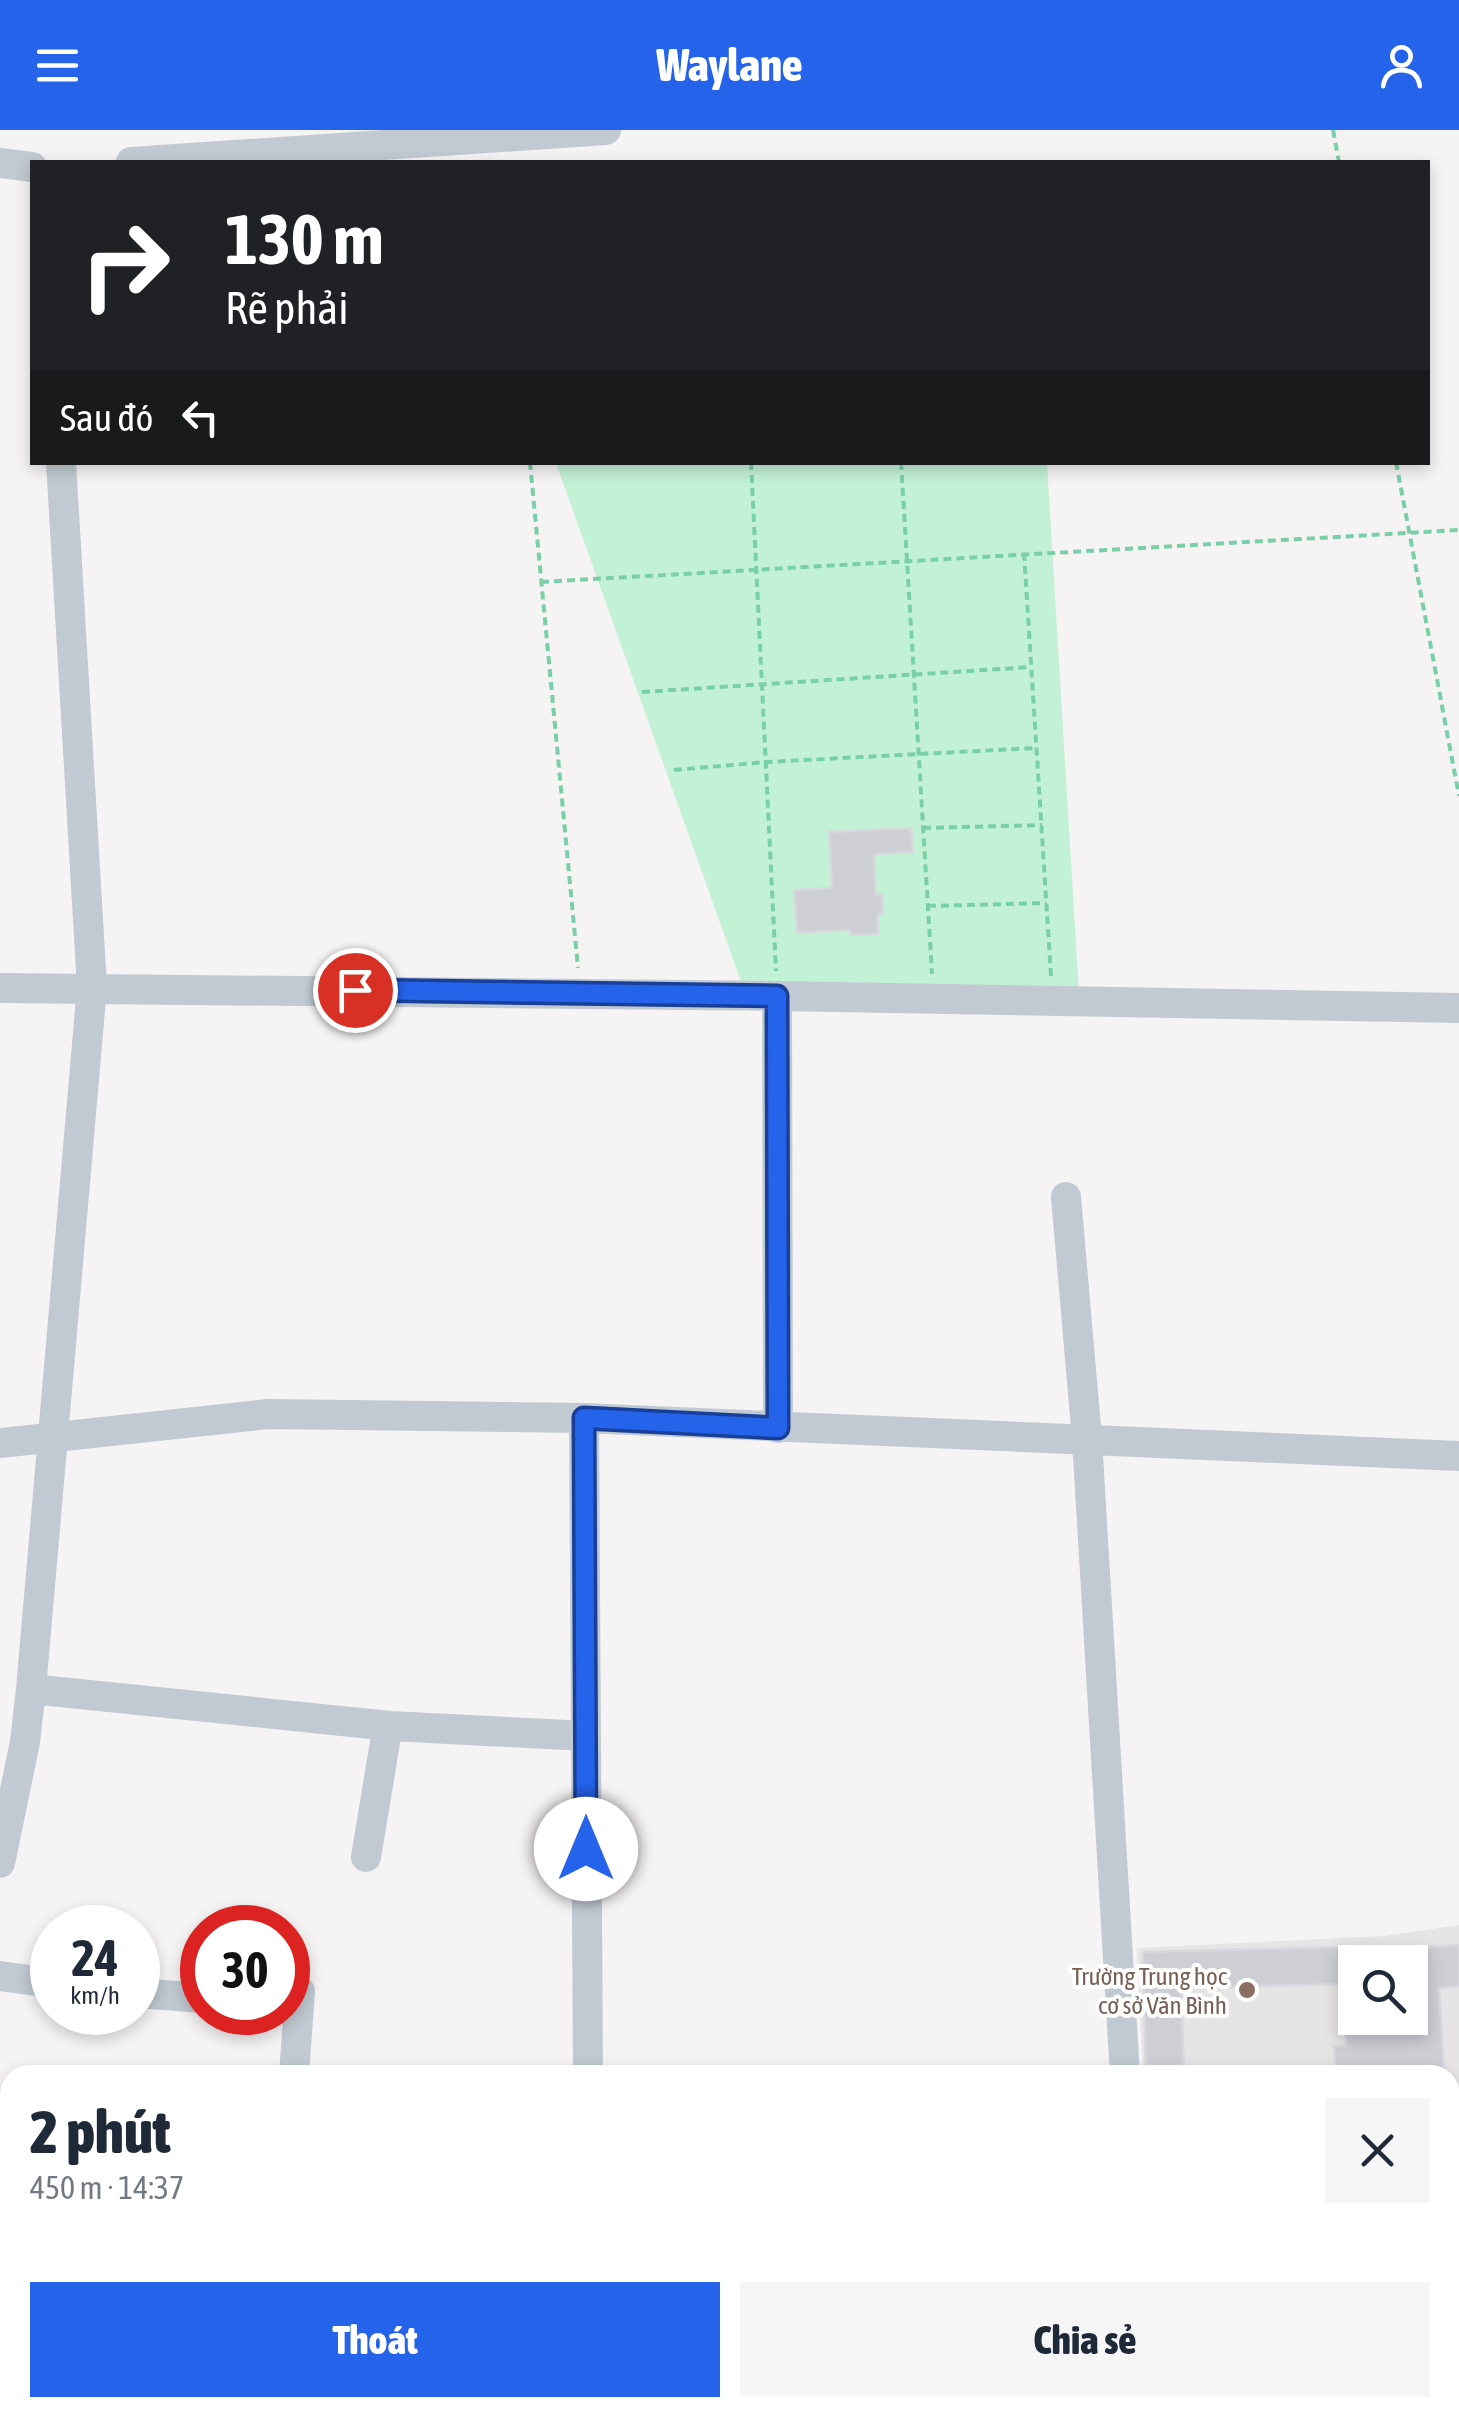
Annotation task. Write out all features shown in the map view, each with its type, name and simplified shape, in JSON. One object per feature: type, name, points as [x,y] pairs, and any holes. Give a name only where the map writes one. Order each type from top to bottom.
[{"type":"street","points":[[162,160],[606,130]]},
{"type":"street","points":[[0,163],[30,167]]},
{"type":"street","points":[[0,1863],[13,1740],[31,1689],[92,987],[61,465]]},
{"type":"street","points":[[0,988],[1459,1008]]},
{"type":"street","points":[[777,996],[778,1428]]},
{"type":"street","points":[[1066,1198],[1087,1439],[1125,2065]]},
{"type":"street","points":[[0,1443],[268,1414],[584,1418],[1459,1456]]},
{"type":"street","points":[[584,1418],[588,2065]]},
{"type":"street","points":[[31,1689],[390,1726],[586,1736]]},
{"type":"street","points":[[366,1857],[390,1726]]},
{"type":"street","points":[[0,1976],[30,1980]]},
{"type":"street","points":[[295,2065],[298,2035]]},
{"type":"path","points":[[1333,130],[1339,160]]},
{"type":"path","points":[[530,465],[580,993]]},
{"type":"path","points":[[751,465],[777,996]]},
{"type":"path","points":[[901,465],[932,978]]},
{"type":"path","points":[[1397,465],[1459,796]]},
{"type":"path","points":[[541,582],[1459,530]]},
{"type":"path","points":[[1024,553],[1052,1001]]},
{"type":"path","points":[[642,692],[1031,667]]},
{"type":"path","points":[[674,770],[1036,748]]},
{"type":"path","points":[[923,828],[1042,825]]},
{"type":"path","points":[[928,906],[1046,903]]},
{"type":"shaded area","name":"Trường Trung học cơ sở Văn Bình","points":[[1459,1925],[1459,2065],[1143,2065],[1137,1948],[1384,1936]]},
{"type":"green space","points":[[557,465],[1047,465],[1079,994],[744,990]]},
{"type":"building","points":[[911,828],[913,852],[874,854],[876,895],[882,895],[883,913],[878,914],[878,934],[850,935],[850,930],[797,933],[794,890],[832,888],[829,832]]},
{"type":"building","points":[[1459,1945],[1459,1986],[1439,1988],[1443,2065],[1335,2065],[1334,2046],[1346,2046],[1346,2035],[1428,2035],[1428,1947]]},
{"type":"building","points":[[1338,1947],[1338,1984],[1181,1988],[1184,2065],[1146,2065],[1143,1952]]},
{"type":"place","name":"Trường Trung học cơ sở Văn Bình","points":[[1247,1990]]},
{"type":"route","points":[[355,990],[777,996],[778,1428],[584,1418],[586,1849]]}]
